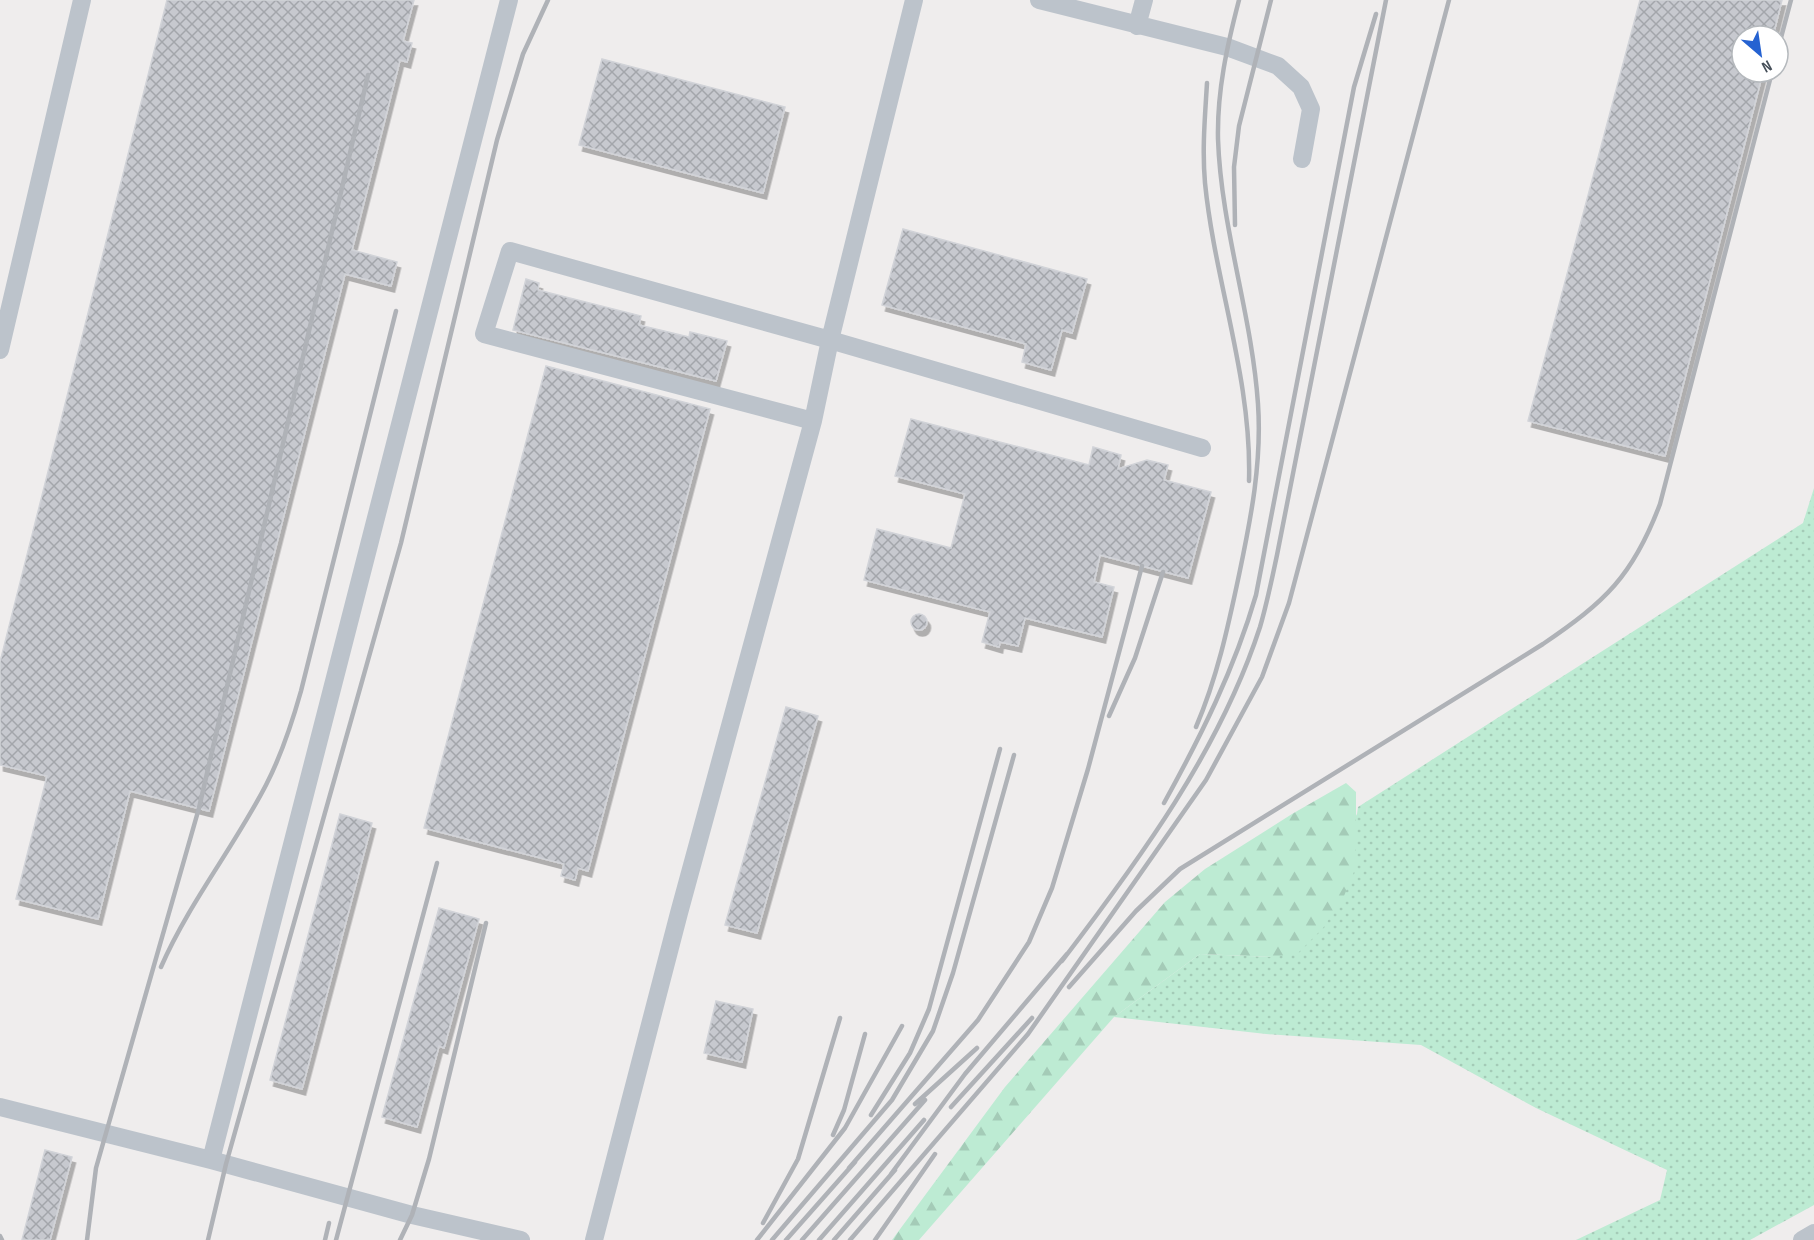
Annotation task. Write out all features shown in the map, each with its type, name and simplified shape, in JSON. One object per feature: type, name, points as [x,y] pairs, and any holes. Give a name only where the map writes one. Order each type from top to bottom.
[{"type":"street","points":[[0,350],[82,0]]},
{"type":"street","points":[[211,1160],[509,0]]},
{"type":"street","points":[[594,1240],[682,902],[813,421],[830,340],[914,0]]},
{"type":"street","points":[[1039,0],[1227,47],[1286,71],[1301,87],[1311,109],[1302,159]]},
{"type":"street","points":[[1137,26],[1144,0]]},
{"type":"street","points":[[813,421],[484,334],[510,251],[830,340],[1202,448]]},
{"type":"street","points":[[0,1107],[211,1160],[412,1215],[521,1240]]},
{"type":"street","points":[[1802,1240],[1814,1233]]},
{"type":"green space","points":[[1814,488],[1814,1205],[1750,1240],[1576,1240],[1660,1200],[1667,1170],[1536,1108],[1421,1045],[1266,1034],[1114,1017],[1200,954],[1273,957],[1357,814],[1358,807],[1803,523]]},
{"type":"green space","points":[[1346,783],[1356,792],[1356,867],[1344,896],[1323,928],[1297,954],[1273,957],[1200,954],[1114,1017],[919,1240],[892,1240],[1005,1087],[1165,902],[1205,869]]},
{"type":"building","points":[[167,0],[414,0],[403,41],[412,43],[407,62],[400,60],[352,250],[397,262],[391,286],[345,274],[209,811],[130,791],[98,919],[16,899],[47,776],[0,765],[0,662]]},
{"type":"building","points":[[1640,0],[1782,0],[1776,24],[1730,24],[1730,84],[1760,84],[1665,456],[1528,421]]},
{"type":"building","points":[[602,59],[785,107],[763,193],[579,145]]},
{"type":"building","points":[[903,229],[1087,279],[1072,333],[1062,330],[1051,370],[1022,362],[1026,344],[882,305]]},
{"type":"building","points":[[526,279],[539,283],[538,290],[641,316],[639,325],[689,337],[690,332],[727,341],[716,381],[513,330]]},
{"type":"building","points":[[546,366],[710,409],[588,871],[578,868],[575,880],[561,876],[564,864],[424,828]]},
{"type":"building","points":[[911,419],[1089,465],[1093,447],[1121,455],[1118,469],[1147,460],[1168,465],[1164,480],[1211,492],[1188,578],[1100,555],[1094,582],[1114,587],[1102,637],[1025,618],[1018,646],[1000,642],[999,647],[982,642],[990,612],[864,580],[877,529],[951,548],[965,494],[895,476]]},
{"type":"building","points":[[916,614],[922,614],[927,622],[925,628],[916,630],[911,625],[911,619]]},
{"type":"building","points":[[786,707],[818,716],[757,933],[725,925]]},
{"type":"building","points":[[340,814],[372,823],[302,1089],[270,1080]]},
{"type":"building","points":[[439,908],[479,919],[444,1048],[439,1046],[417,1127],[382,1117]]},
{"type":"building","points":[[716,1001],[753,1009],[742,1062],[704,1053]]},
{"type":"building","points":[[45,1150],[72,1157],[50,1240],[22,1240]]},
{"type":"railway","points":[[208,1240],[226,1164],[401,543],[497,140],[523,54],[548,0]]},
{"type":"railway","points":[[1196,727],[1216,671],[1231,614],[1257,469],[1259,426],[1255,371],[1230,238],[1220,172],[1218,139],[1219,104],[1224,69],[1239,0]]},
{"type":"railway","points":[[1235,225],[1234,167],[1239,126],[1271,0]]},
{"type":"railway","points":[[1062,961],[1148,843],[1200,760],[1223,717],[1260,627],[1277,555],[1386,0]]},
{"type":"railway","points":[[850,1240],[1028,1034],[1206,780],[1262,677],[1289,603],[1449,0]]},
{"type":"railway","points":[[1785,24],[1791,0]]},
{"type":"railway","points":[[1164,803],[1216,702],[1238,650],[1256,595],[1354,87],[1376,14]]},
{"type":"railway","points":[[87,1240],[96,1168],[199,808],[368,75]]},
{"type":"railway","points":[[1207,83],[1205,183],[1245,405],[1249,481]]},
{"type":"railway","points":[[1069,987],[1136,911],[1180,869],[1543,644],[1584,615],[1615,585],[1639,550],[1660,504],[1769,84]]},
{"type":"railway","points":[[161,967],[185,920],[253,808],[272,773],[286,738],[301,691],[396,311]]},
{"type":"railway","points":[[849,1168],[978,1020],[1029,942],[1052,888],[1088,769],[1142,566]]},
{"type":"railway","points":[[1109,716],[1135,658],[1163,572]]},
{"type":"railway","points":[[871,1115],[910,1053],[929,1009],[1000,749]]},
{"type":"railway","points":[[772,1240],[892,1100],[933,1031],[953,973],[1014,755]]},
{"type":"railway","points":[[336,1240],[437,863]]},
{"type":"railway","points":[[400,1240],[412,1215],[429,1159],[486,923]]},
{"type":"railway","points":[[891,1174],[965,1074],[1067,954]]},
{"type":"railway","points":[[763,1223],[798,1159],[840,1018]]},
{"type":"railway","points":[[951,1107],[1032,1018]]},
{"type":"railway","points":[[757,1240],[845,1128],[902,1026]]},
{"type":"railway","points":[[833,1135],[844,1110],[865,1034]]},
{"type":"railway","points":[[915,1104],[977,1048]]},
{"type":"railway","points":[[802,1240],[925,1100]]},
{"type":"railway","points":[[819,1240],[924,1120]]},
{"type":"railway","points":[[875,1240],[935,1154]]},
{"type":"railway","points":[[786,1240],[855,1162]]},
{"type":"railway","points":[[834,1240],[895,1170]]},
{"type":"railway","points":[[325,1240],[329,1223]]},
{"type":"railway","points":[[0,1236],[2,1240]]}]
